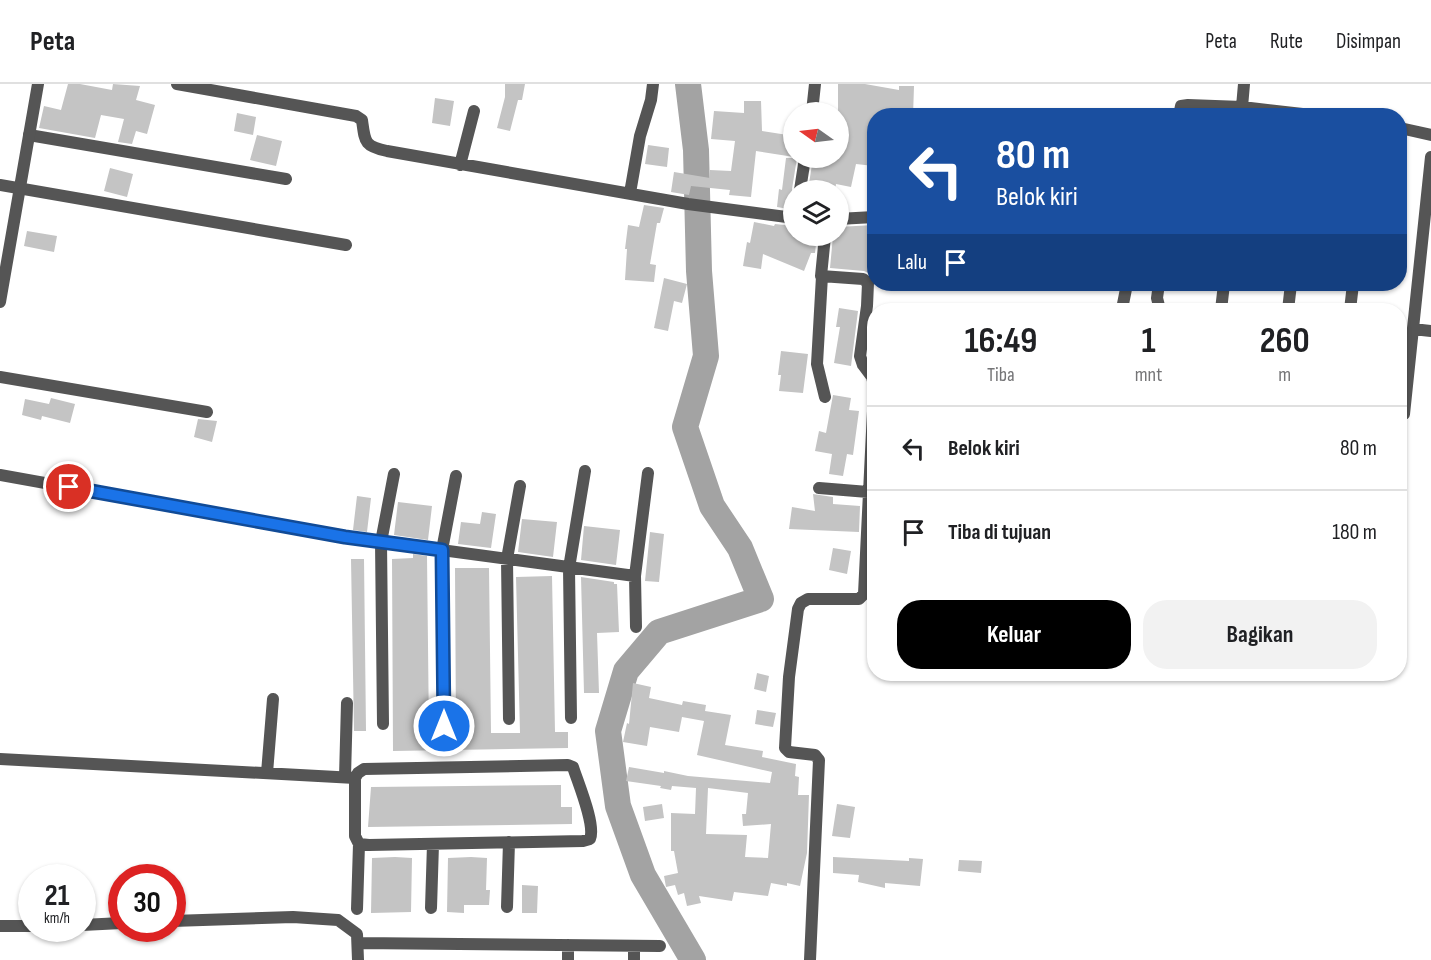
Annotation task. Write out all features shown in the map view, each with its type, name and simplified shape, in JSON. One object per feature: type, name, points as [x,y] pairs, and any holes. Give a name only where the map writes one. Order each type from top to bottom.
[{"type":"street","points":[[0,302],[38,84]]},
{"type":"street","points":[[177,84],[356,116],[362,120],[364,136],[370,147],[460,165],[688,204],[783,217]]},
{"type":"street","points":[[630,193],[638,146],[653,84]]},
{"type":"street","points":[[813,102],[815,84]]},
{"type":"street","points":[[1241,108],[1244,84]]},
{"type":"street","points":[[1181,108],[1188,105],[1214,108]]},
{"type":"street","points":[[460,165],[474,111]]},
{"type":"street","points":[[1407,130],[1431,135]]},
{"type":"street","points":[[29,135],[286,179]]},
{"type":"street","points":[[1407,340],[1413,329],[1431,157]]},
{"type":"street","points":[[0,185],[346,245]]},
{"type":"street","points":[[849,218],[867,217]]},
{"type":"street","points":[[824,246],[817,364],[825,398]]},
{"type":"street","points":[[822,276],[863,279],[867,281]]},
{"type":"street","points":[[867,306],[860,356],[867,370]]},
{"type":"street","points":[[1413,329],[1431,331]]},
{"type":"street","points":[[0,376],[207,412]]},
{"type":"street","points":[[571,717],[569,568],[585,471]]},
{"type":"street","points":[[636,627],[635,576],[648,472]]},
{"type":"street","points":[[383,724],[381,542],[394,474]]},
{"type":"street","points":[[0,475],[381,542],[635,576]]},
{"type":"street","points":[[444,726],[442,550],[456,476]]},
{"type":"street","points":[[508,719],[507,559],[520,486]]},
{"type":"street","points":[[819,488],[867,492]]},
{"type":"street","points":[[810,960],[819,760],[815,755],[789,752],[786,748],[789,677],[798,609],[801,603],[808,599],[859,599],[864,594],[867,518]]},
{"type":"street","points":[[267,773],[273,699]]},
{"type":"street","points":[[347,703],[350,778],[355,836],[359,844],[357,909]]},
{"type":"street","points":[[0,759],[350,778],[364,769],[568,765],[573,767],[592,833],[590,839],[583,841],[359,844]]},
{"type":"street","points":[[507,907],[509,842]]},
{"type":"street","points":[[431,908],[433,844]]},
{"type":"street","points":[[186,921],[293,917],[338,921],[357,934],[358,960]]},
{"type":"street","points":[[0,926],[18,926]]},
{"type":"street","points":[[358,943],[660,946]]},
{"type":"street","points":[[568,945],[568,960]]},
{"type":"street","points":[[634,946],[634,960]]},
{"type":"building","points":[[68,84],[112,90],[113,84],[140,86],[136,100],[155,105],[147,134],[136,131],[132,144],[118,142],[124,119],[101,115],[95,138],[39,128],[44,106],[61,110]]},
{"type":"building","points":[[505,84],[525,84],[522,100],[518,100],[510,131],[497,128],[505,97]]},
{"type":"building","points":[[838,84],[865,84],[899,90],[899,86],[914,86],[913,108],[867,108],[867,165],[856,164],[851,187],[849,187],[849,180],[810,180],[811,168],[849,168],[849,102],[838,102]]},
{"type":"building","points":[[435,98],[454,101],[450,126],[432,123]]},
{"type":"building","points":[[744,101],[761,101],[762,131],[783,134],[783,155],[756,151],[751,197],[729,195],[730,190],[691,186],[689,195],[671,192],[674,172],[710,178],[710,170],[731,171],[735,141],[711,139],[714,111],[744,113]]},
{"type":"building","points":[[237,113],[256,117],[253,135],[234,131]]},
{"type":"building","points":[[257,135],[282,141],[276,166],[250,160]]},
{"type":"building","points":[[648,145],[669,148],[667,167],[645,164]]},
{"type":"building","points":[[110,168],[133,174],[127,197],[104,191]]},
{"type":"building","points":[[785,168],[795,168],[793,180],[783,180]]},
{"type":"building","points":[[783,182],[783,208],[777,207],[779,189],[782,190]]},
{"type":"building","points":[[644,205],[664,208],[660,223],[657,223],[650,264],[656,265],[654,282],[625,280],[628,225],[639,227]]},
{"type":"building","points":[[754,222],[774,226],[775,224],[783,225],[783,246],[816,246],[815,253],[811,253],[804,271],[763,254],[761,269],[743,266],[747,242],[750,243]]},
{"type":"building","points":[[867,225],[867,272],[830,268],[832,246],[849,246],[849,226]]},
{"type":"building","points":[[27,231],[57,236],[54,252],[24,246]]},
{"type":"building","points":[[664,278],[687,284],[682,303],[674,301],[668,331],[654,328]]},
{"type":"building","points":[[839,308],[858,311],[851,366],[834,363],[840,327],[836,327]]},
{"type":"building","points":[[781,351],[808,354],[803,393],[779,391]]},
{"type":"building","points":[[833,395],[851,398],[849,410],[859,411],[853,455],[847,454],[843,476],[829,474],[832,454],[815,451],[819,431],[826,433]]},
{"type":"building","points":[[51,398],[75,404],[70,423],[42,416],[41,420],[22,415],[25,399],[49,404]]},
{"type":"building","points":[[198,419],[217,421],[212,442],[194,437]]},
{"type":"building","points":[[813,494],[833,497],[833,504],[860,506],[859,532],[789,529],[792,507],[815,511]]},
{"type":"building","points":[[357,496],[371,498],[367,532],[353,530]]},
{"type":"building","points":[[398,502],[432,506],[428,540],[394,535]]},
{"type":"building","points":[[482,512],[496,514],[491,548],[458,544],[461,522],[480,524]]},
{"type":"building","points":[[522,519],[557,522],[553,557],[518,552]]},
{"type":"building","points":[[584,526],[620,530],[616,565],[581,560]]},
{"type":"building","points":[[650,532],[664,534],[659,582],[645,581]]},
{"type":"building","points":[[833,548],[851,551],[847,574],[829,570]]},
{"type":"building","points":[[413,554],[427,556],[429,735],[456,734],[455,568],[489,568],[491,733],[520,733],[516,577],[552,576],[555,732],[568,732],[568,748],[393,751],[392,559],[413,558]]},
{"type":"building","points":[[351,559],[364,559],[366,731],[354,731]]},
{"type":"building","points":[[581,577],[617,584],[619,632],[597,633],[599,693],[584,693]]},
{"type":"building","points":[[757,673],[769,676],[766,692],[754,689]]},
{"type":"building","points":[[633,683],[651,687],[649,698],[682,705],[683,701],[706,705],[705,711],[731,715],[725,745],[763,751],[762,757],[796,764],[795,776],[799,777],[798,795],[809,795],[807,853],[800,886],[771,883],[768,896],[734,892],[732,901],[699,896],[701,903],[687,906],[684,893],[678,895],[675,885],[666,887],[664,876],[678,873],[674,851],[671,851],[671,813],[695,814],[696,788],[672,786],[671,790],[660,788],[661,786],[626,781],[629,767],[688,776],[770,783],[772,772],[697,755],[704,721],[682,717],[679,732],[650,727],[647,746],[623,742],[627,723],[629,724]],"holes":[[[708,788],[748,793],[746,814],[742,814],[743,826],[771,824],[768,858],[745,857],[747,835],[706,834]]]},
{"type":"building","points":[[757,710],[776,713],[773,727],[755,724]]},
{"type":"building","points":[[561,785],[561,807],[572,807],[572,824],[368,827],[371,787]]},
{"type":"building","points":[[662,804],[664,818],[645,821],[643,807]]},
{"type":"building","points":[[837,804],[855,807],[850,838],[832,836]]},
{"type":"building","points":[[833,857],[909,861],[909,858],[923,859],[920,886],[885,883],[885,888],[858,882],[859,875],[833,873]]},
{"type":"building","points":[[372,858],[412,858],[411,912],[371,913]]},
{"type":"building","points":[[448,858],[487,858],[486,890],[490,890],[489,905],[464,905],[464,913],[447,912]]},
{"type":"building","points":[[959,860],[982,861],[981,873],[958,871]]},
{"type":"building","points":[[522,885],[538,886],[537,913],[522,913]]},
{"type":"waterway","points":[[688,84],[696,150],[699,271],[706,356],[685,427],[712,506],[740,548],[761,599],[659,632],[626,671],[608,731],[618,806],[643,875],[693,960]]},
{"type":"route","points":[[69,487],[345,537],[442,550],[444,726]]}]
